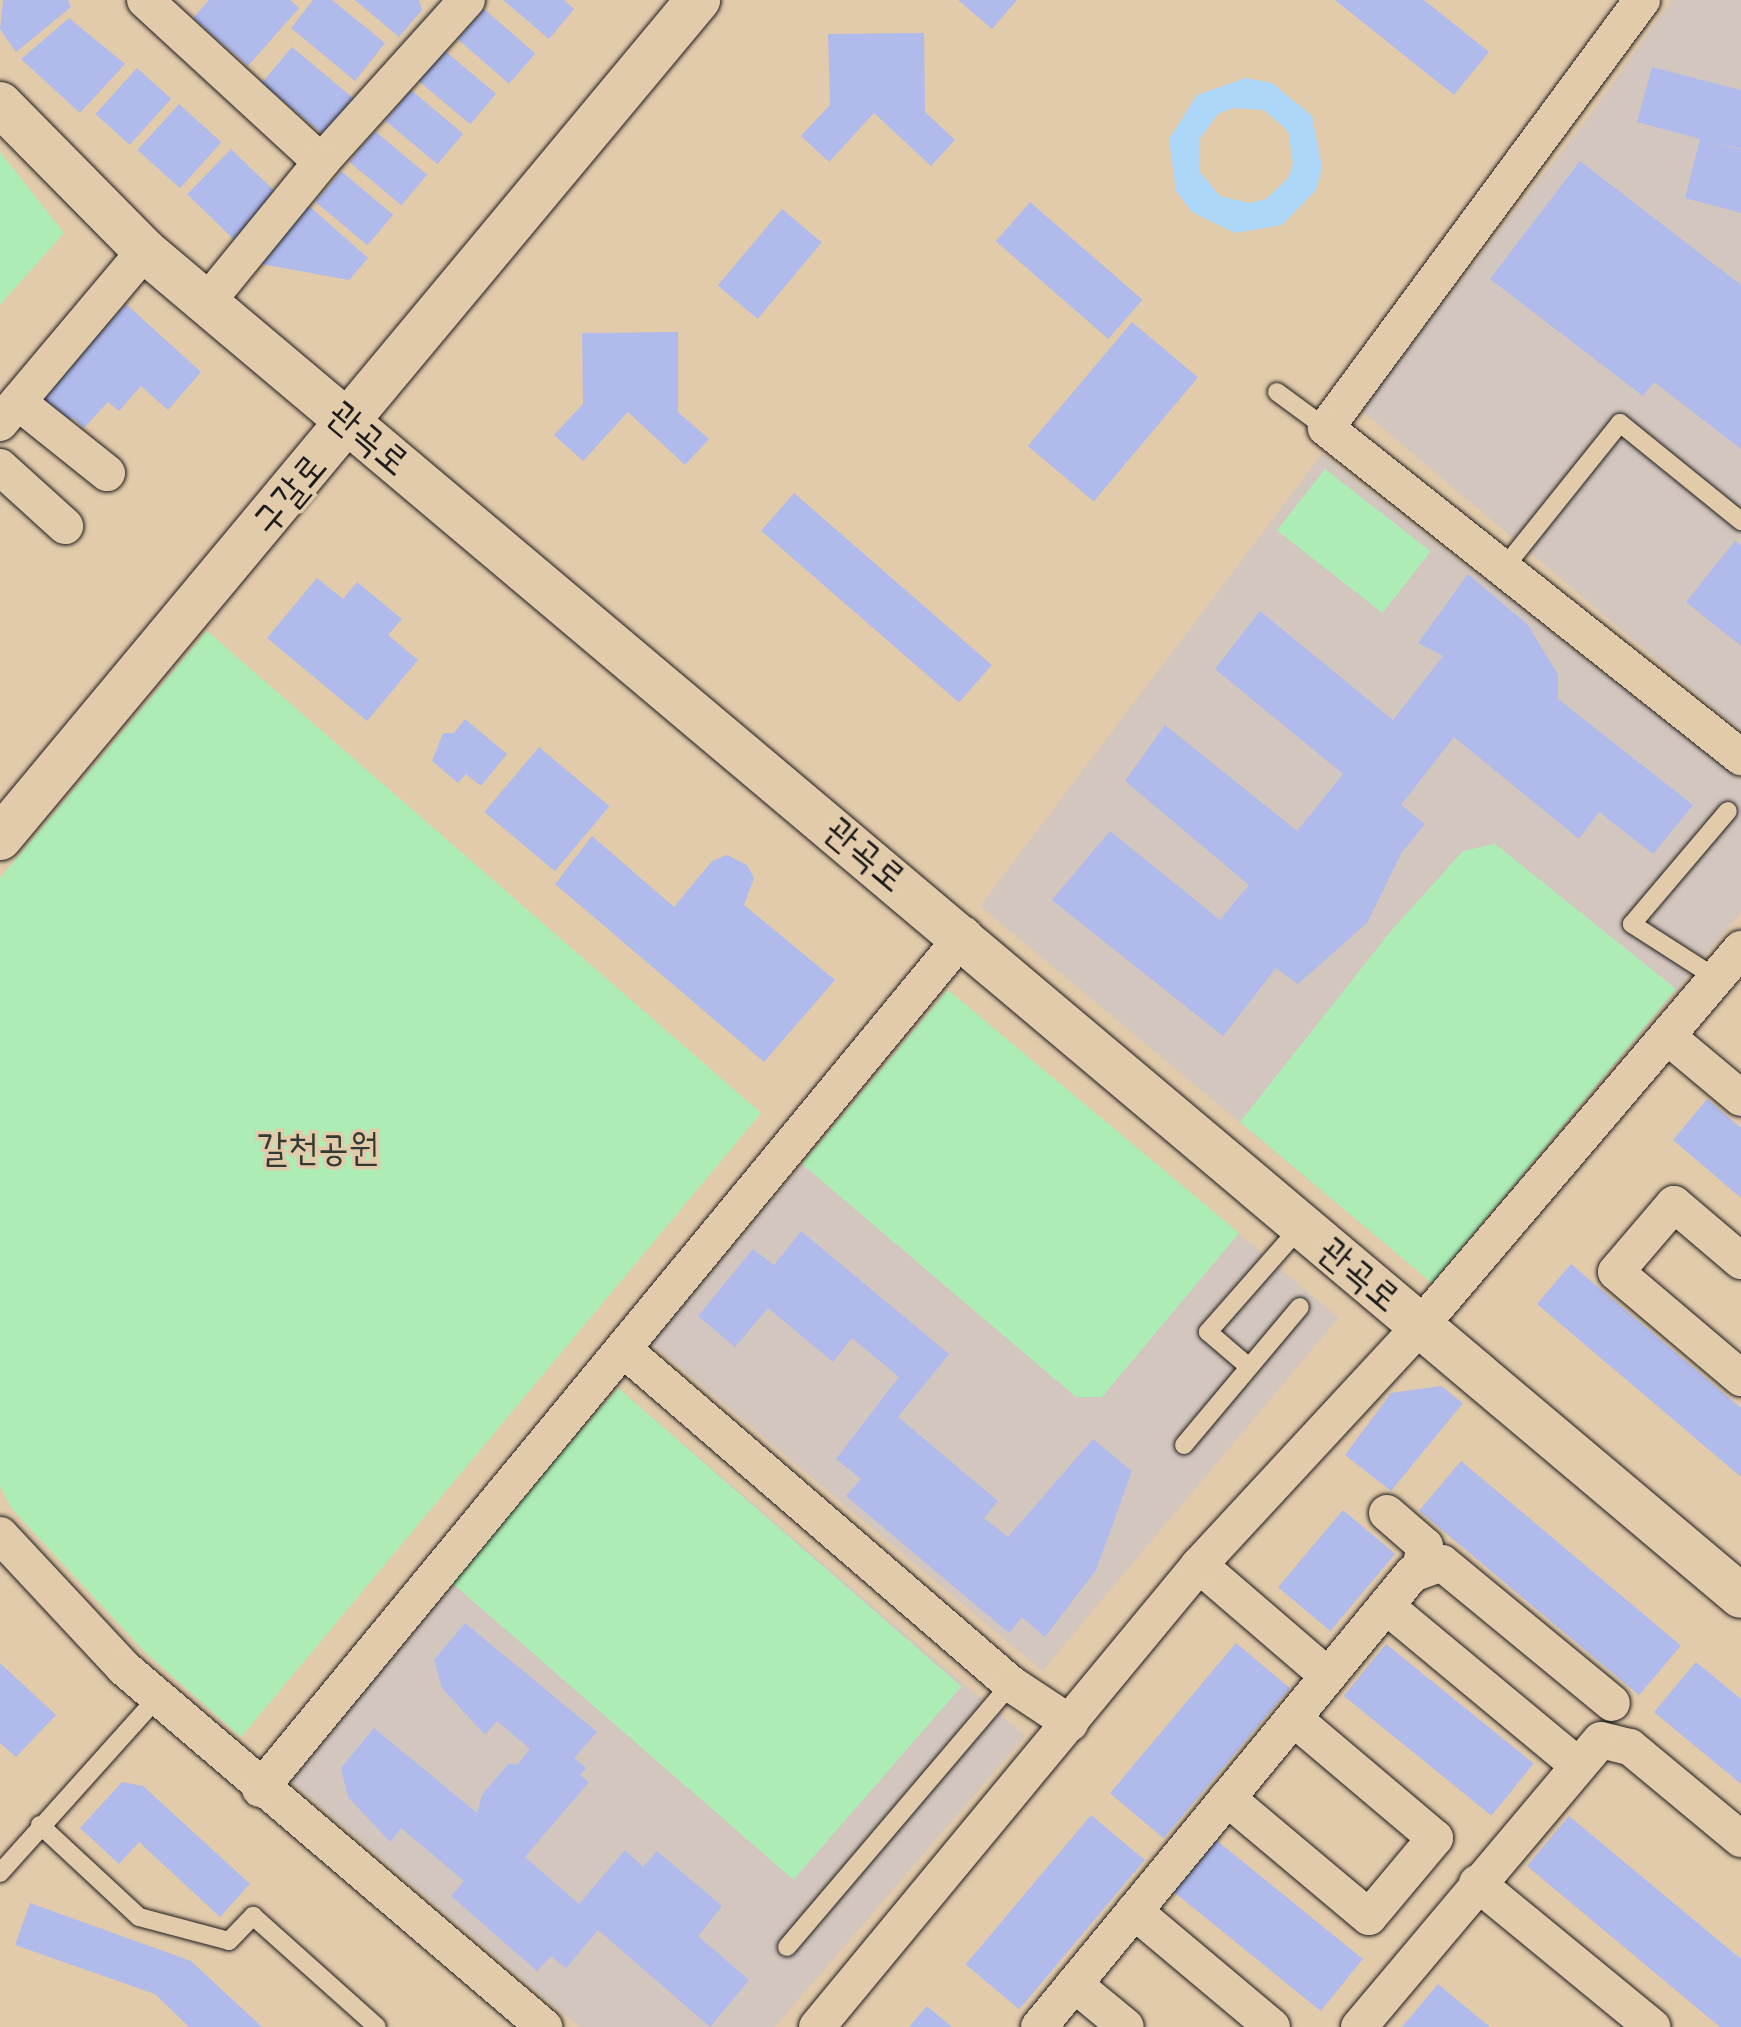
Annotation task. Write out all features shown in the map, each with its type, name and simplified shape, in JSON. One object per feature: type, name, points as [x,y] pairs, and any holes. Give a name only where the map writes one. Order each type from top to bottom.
[{"type":"street","points":[[145,0],[321,162]]},
{"type":"street","points":[[207,302],[321,162],[467,0]]},
{"type":"street","name":"구갈로","points":[[0,838],[698,0]]},
{"type":"street","points":[[1642,0],[1326,428],[1741,757]]},
{"type":"street","name":"관곡로","points":[[0,104],[145,251],[964,935],[1301,1226],[1741,1596]]},
{"type":"street","points":[[107,473],[9,413],[145,251]]},
{"type":"street","points":[[0,467],[65,526]]},
{"type":"street","points":[[260,1789],[964,935]]},
{"type":"street","points":[[817,2027],[1199,1565],[1421,1325],[1741,949]]},
{"type":"street","points":[[1668,1037],[1741,1098]]},
{"type":"street","points":[[1741,1261],[1674,1204],[1616,1272],[1741,1378]]},
{"type":"street","points":[[623,1349],[1011,1684],[1070,1723]]},
{"type":"street","points":[[1387,1513],[1425,1546],[1419,1571]]},
{"type":"street","points":[[0,1535],[158,1697],[260,1789],[544,2027]]},
{"type":"street","points":[[1039,2027],[1386,1606],[1419,1571],[1442,1563],[1612,1703]]},
{"type":"street","points":[[1199,1565],[1328,1676]]},
{"type":"street","points":[[1386,1606],[1576,1764]]},
{"type":"street","points":[[1227,1798],[1369,1917],[1435,1838],[1294,1719]]},
{"type":"street","points":[[1359,2027],[1576,1764],[1601,1740],[1630,1747],[1741,1839]]},
{"type":"street","points":[[1477,1883],[1652,2027]]},
{"type":"street","points":[[1134,1911],[1272,2027]]},
{"type":"street","points":[[1074,1984],[1126,2027]]},
{"type":"lane","points":[[1277,392],[1326,428]]},
{"type":"lane","points":[[1503,569],[1620,423],[1741,521]]},
{"type":"lane","points":[[1716,978],[1632,924],[1728,811]]},
{"type":"lane","points":[[1249,1367],[1208,1332],[1301,1226]]},
{"type":"lane","points":[[1184,1445],[1300,1307]]},
{"type":"lane","points":[[787,1947],[1011,1684]]},
{"type":"lane","points":[[0,1872],[158,1697]]},
{"type":"lane","points":[[40,1825],[139,1917],[229,1941],[253,1916],[377,2027]]},
{"type":"shaded area","points":[[1672,0],[1741,0],[1741,731],[1360,409],[1582,126]]},
{"type":"shaded area","points":[[1322,454],[1741,780],[1741,912],[1432,1283],[980,906]]},
{"type":"shaded area","points":[[948,990],[1339,1318],[1042,1671],[652,1343]]},
{"type":"shaded area","points":[[618,1388],[1025,1736],[775,2027],[579,2027],[285,1776]]},
{"type":"green space","points":[[0,152],[64,233],[0,305]]},
{"type":"green space","points":[[1325,469],[1431,551],[1383,613],[1277,530]]},
{"type":"green space","name":"갈천공원","points":[[207,631],[761,1113],[241,1737],[144,1651],[11,1508],[0,1486],[0,878]]},
{"type":"green space","points":[[1495,844],[1676,989],[1432,1283],[1240,1122],[1391,931],[1463,851]]},
{"type":"green space","points":[[948,990],[1239,1233],[1102,1397],[1076,1397],[802,1164]]},
{"type":"green space","points":[[618,1388],[961,1687],[793,1880],[450,1581]]},
{"type":"water","points":[[1246,78],[1272,83],[1312,116],[1322,167],[1316,190],[1282,225],[1235,233],[1192,212],[1176,191],[1169,139],[1197,95]],"holes":[[[1233,108],[1264,110],[1288,131],[1293,163],[1288,178],[1266,199],[1250,203],[1220,196],[1199,171],[1199,140],[1218,114]]]},
{"type":"building","points":[[3,0],[68,0],[71,7],[16,52],[0,29]]},
{"type":"building","points":[[209,0],[290,0],[299,8],[248,66],[193,18]]},
{"type":"building","points":[[313,0],[332,0],[385,43],[355,81],[291,28]]},
{"type":"building","points":[[355,0],[419,0],[422,10],[399,37]]},
{"type":"building","points":[[503,0],[564,0],[574,9],[549,39]]},
{"type":"building","points":[[958,0],[1017,0],[992,29]]},
{"type":"building","points":[[1335,0],[1424,0],[1489,52],[1454,95]]},
{"type":"building","points":[[484,9],[535,54],[509,84],[458,39]]},
{"type":"building","points":[[69,18],[125,64],[80,113],[21,59]]},
{"type":"building","points":[[924,33],[925,112],[955,140],[931,166],[874,113],[829,162],[801,136],[830,105],[828,34]]},
{"type":"building","points":[[292,47],[359,104],[329,140],[262,83]]},
{"type":"building","points":[[444,50],[496,94],[470,124],[418,81]]},
{"type":"building","points":[[1652,67],[1741,90],[1741,149],[1714,143],[1741,150],[1741,213],[1685,198],[1700,139],[1637,122]]},
{"type":"building","points":[[137,68],[171,99],[130,145],[96,114]]},
{"type":"building","points":[[411,90],[463,134],[437,164],[385,121]]},
{"type":"building","points":[[179,104],[221,142],[180,188],[138,150]]},
{"type":"building","points":[[375,131],[427,175],[401,205],[349,162]]},
{"type":"building","points":[[231,149],[282,198],[238,244],[187,194]]},
{"type":"building","points":[[1580,161],[1741,285],[1741,449],[1654,382],[1643,396],[1490,279]]},
{"type":"building","points":[[341,171],[393,215],[367,245],[315,202]]},
{"type":"building","points":[[1030,202],[1142,300],[1108,339],[996,241]]},
{"type":"building","points":[[307,204],[368,258],[349,280],[256,263]]},
{"type":"building","points":[[782,209],[822,242],[758,319],[718,286]]},
{"type":"building","points":[[126,304],[201,372],[168,410],[141,386],[119,411],[108,402],[84,428],[72,417],[63,428],[36,404]]},
{"type":"building","points":[[1132,322],[1198,377],[1094,501],[1028,446]]},
{"type":"building","points":[[678,332],[678,412],[709,439],[685,465],[628,412],[583,461],[554,435],[583,404],[582,333]]},
{"type":"building","points":[[794,493],[992,665],[959,703],[761,531]]},
{"type":"building","points":[[1735,541],[1741,546],[1741,646],[1686,602]]},
{"type":"building","points":[[1468,574],[1528,625],[1558,675],[1558,699],[1693,805],[1653,854],[1599,812],[1579,839],[1454,737],[1401,805],[1425,824],[1402,852],[1367,923],[1298,984],[1276,968],[1223,1036],[1052,900],[1110,831],[1220,920],[1249,885],[1125,781],[1165,725],[1297,831],[1343,774],[1215,669],[1260,611],[1393,720],[1443,656],[1418,643]]},
{"type":"building","points":[[317,578],[343,599],[357,582],[402,619],[388,635],[418,660],[367,721],[267,638]]},
{"type":"building","points":[[465,719],[507,754],[481,786],[466,774],[458,783],[432,761],[443,733],[454,733]]},
{"type":"building","points":[[539,747],[609,806],[555,871],[484,812]]},
{"type":"building","points":[[592,836],[674,907],[712,861],[727,855],[747,865],[754,878],[744,905],[835,980],[764,1062],[555,884]]},
{"type":"building","points":[[1707,1099],[1741,1128],[1741,1198],[1673,1140]]},
{"type":"building","points":[[801,1231],[949,1354],[898,1417],[998,1501],[984,1518],[1008,1537],[1093,1439],[1132,1471],[1096,1570],[1045,1637],[1022,1617],[1009,1633],[846,1496],[861,1479],[836,1459],[899,1377],[852,1338],[833,1362],[768,1308],[735,1347],[698,1316],[753,1249],[774,1265]]},
{"type":"building","points":[[1571,1264],[1741,1408],[1741,1477],[1537,1304]]},
{"type":"building","points":[[1441,1386],[1463,1403],[1391,1491],[1345,1455],[1391,1393]]},
{"type":"building","points":[[1461,1461],[1681,1645],[1639,1695],[1419,1511]]},
{"type":"building","points":[[1343,1510],[1395,1554],[1330,1631],[1278,1587]]},
{"type":"building","points":[[465,1623],[597,1732],[574,1758],[586,1768],[580,1775],[589,1782],[525,1857],[579,1904],[625,1850],[643,1867],[657,1851],[722,1906],[698,1936],[749,1980],[710,2027],[598,1930],[566,1968],[551,1956],[537,1971],[451,1896],[464,1881],[401,1828],[390,1842],[348,1797],[341,1768],[374,1728],[477,1813],[482,1795],[508,1764],[518,1764],[530,1749],[497,1721],[485,1735],[442,1688],[434,1660]]},
{"type":"building","points":[[1236,1643],[1290,1688],[1164,1838],[1110,1793]]},
{"type":"building","points":[[1386,1644],[1534,1764],[1491,1816],[1344,1696]]},
{"type":"building","points":[[1696,1662],[1741,1699],[1741,1784],[1654,1712]]},
{"type":"building","points":[[0,1663],[56,1715],[16,1757],[0,1743]]},
{"type":"building","points":[[122,1782],[143,1786],[250,1884],[220,1917],[139,1842],[119,1864],[80,1828]]},
{"type":"building","points":[[1091,1815],[1145,1860],[1019,2009],[966,1964]]},
{"type":"building","points":[[1569,1816],[1741,1959],[1741,2027],[1720,2027],[1527,1866]]},
{"type":"building","points":[[1216,1840],[1363,1959],[1321,2011],[1174,1892]]},
{"type":"building","points":[[30,1903],[191,1961],[262,2027],[189,2027],[155,1994],[15,1945]]},
{"type":"building","points":[[1438,1984],[1490,2027],[1402,2027]]},
{"type":"building","points":[[927,2006],[952,2027],[909,2027]]}]
